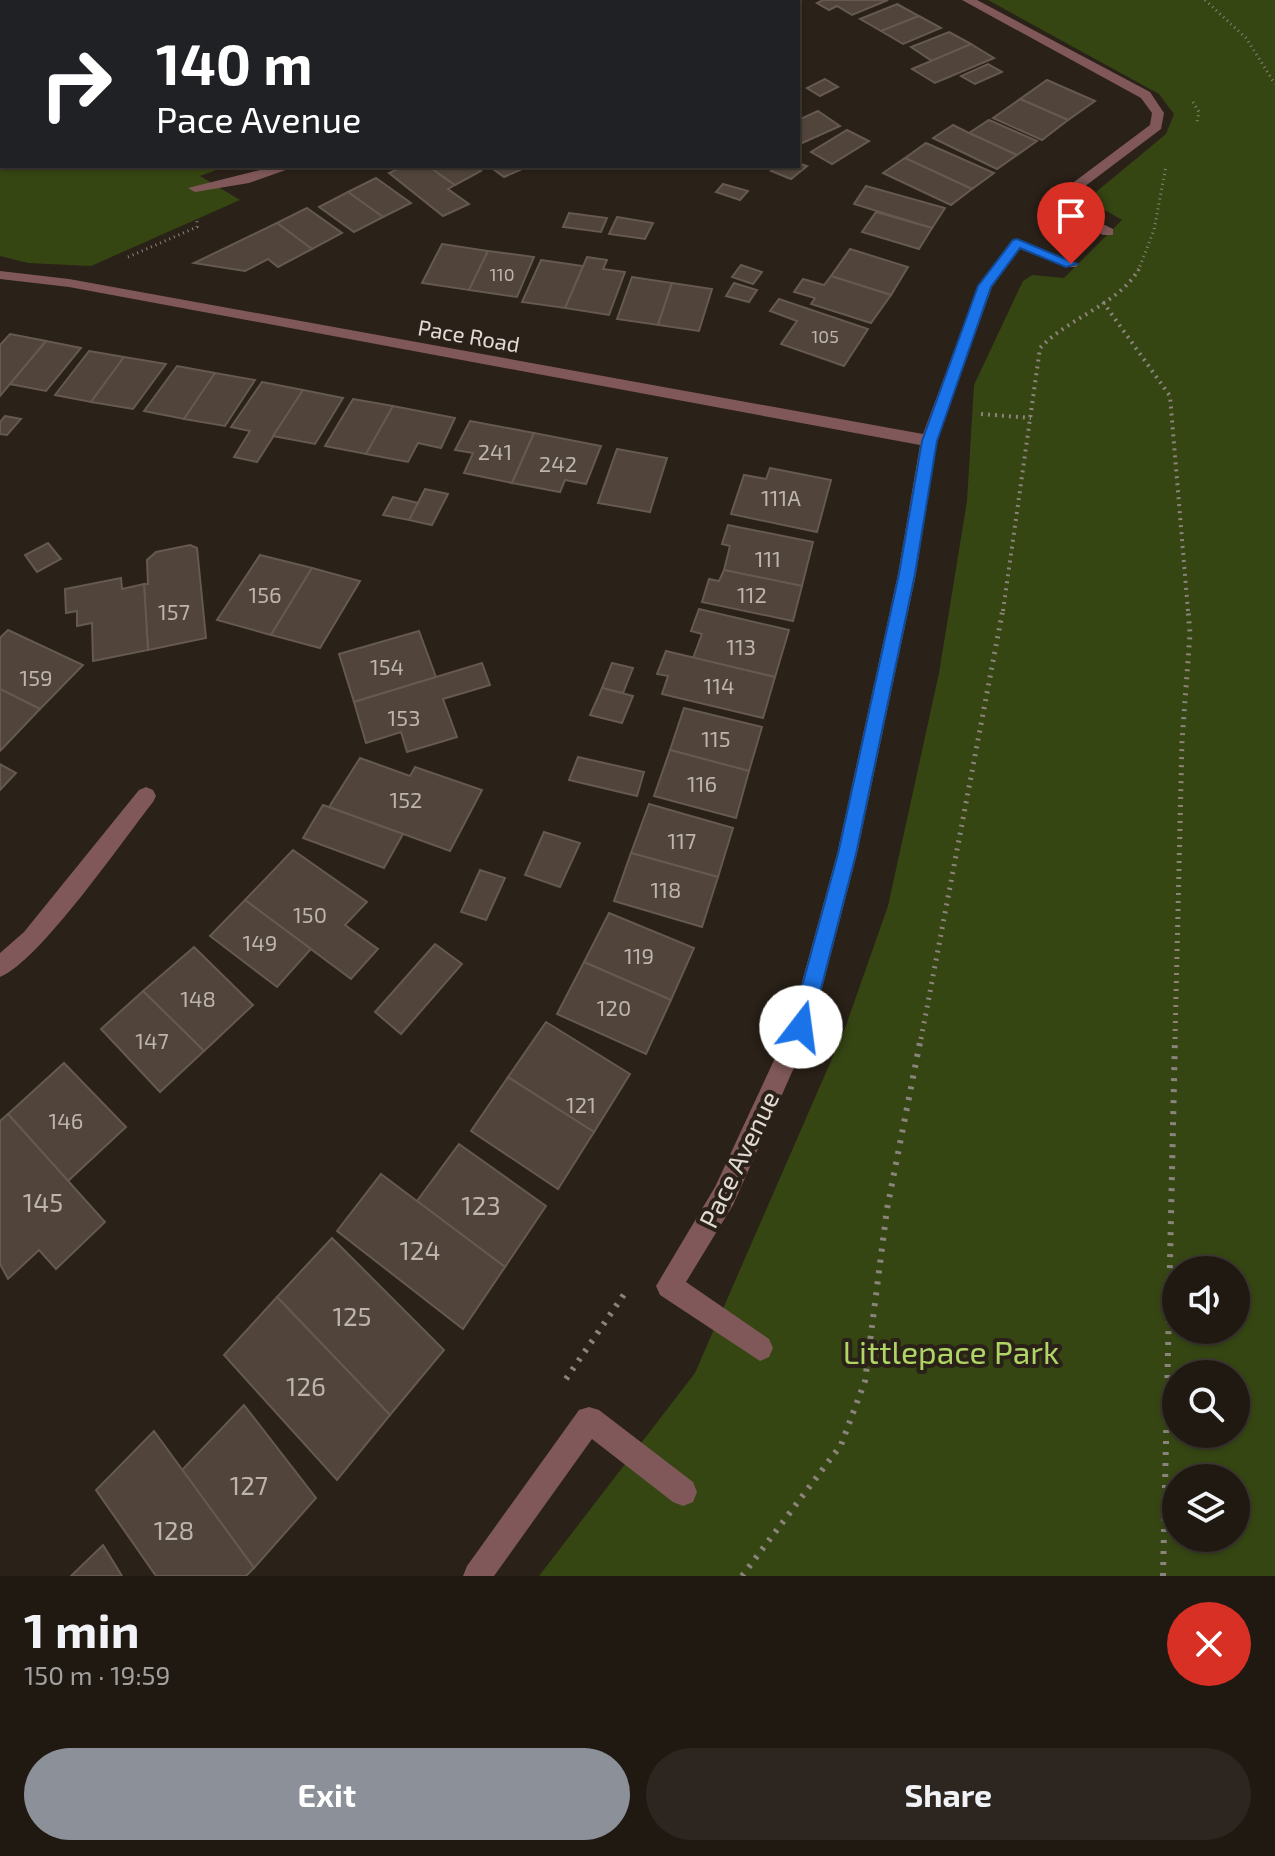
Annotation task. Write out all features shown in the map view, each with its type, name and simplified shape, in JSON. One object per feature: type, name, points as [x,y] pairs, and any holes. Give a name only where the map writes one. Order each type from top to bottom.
[{"type":"street","points":[[968,0],[1146,95],[1158,113],[1156,126],[1079,185],[1064,210],[1108,232]]},
{"type":"street","points":[[195,188],[244,180],[283,168]]},
{"type":"street","name":"Pace Avenue","points":[[760,1348],[669,1286],[724,1196],[801,1027],[847,854],[907,574],[929,441],[985,286],[1017,243],[1071,264]]},
{"type":"street","name":"Pace Road","points":[[0,275],[69,283],[929,441]]},
{"type":"street","points":[[0,967],[32,939],[146,796]]},
{"type":"street","points":[[477,1576],[589,1420],[683,1492]]},
{"type":"path","points":[[1205,0],[1248,37],[1267,64],[1275,84]]},
{"type":"path","points":[[1191,99],[1199,112],[1196,126]]},
{"type":"path","points":[[742,1576],[841,1445],[865,1381],[887,1209],[973,778],[1010,571],[1040,348],[1057,328],[1127,286],[1152,239],[1168,161]]},
{"type":"path","points":[[69,283],[197,227],[195,188]]},
{"type":"path","points":[[1103,302],[1170,396],[1190,634],[1182,741],[1163,1576]]},
{"type":"path","points":[[940,410],[1031,418]]},
{"type":"path","points":[[566,1379],[632,1283]]},
{"type":"green space","name":"Littlepace Park","points":[[988,0],[1275,0],[1275,1576],[539,1576],[695,1373],[844,1031],[888,906],[939,673],[967,501],[974,385],[1023,281],[1032,275],[1064,278],[1122,220],[1098,206],[1096,192],[1166,134],[1174,114],[1159,94]]},
{"type":"green space","points":[[0,168],[222,168],[200,176],[240,200],[91,266],[28,263],[0,256]]},
{"type":"building","points":[[823,0],[888,0],[852,15],[837,6],[829,10],[817,3]]},
{"type":"building","points":[[897,4],[919,16],[881,31],[860,19]]},
{"type":"building","points":[[919,16],[941,28],[903,44],[881,31]]},
{"type":"building","points":[[949,32],[971,44],[932,61],[911,47]]},
{"type":"building","points":[[971,44],[994,58],[935,83],[912,69]]},
{"type":"building","points":[[988,64],[1002,72],[975,84],[961,76]]},
{"type":"building","points":[[825,79],[838,87],[820,96],[807,88]]},
{"type":"building","points":[[1047,80],[1095,101],[1068,120],[1020,99]]},
{"type":"building","points":[[1020,99],[1068,120],[1042,140],[993,118]]},
{"type":"building","points":[[818,111],[840,126],[800,144],[800,119]]},
{"type":"building","points":[[989,120],[1037,141],[1017,155],[969,133]]},
{"type":"building","points":[[953,125],[1017,155],[997,169],[933,138]]},
{"type":"building","points":[[847,130],[869,141],[832,164],[811,152]]},
{"type":"building","points":[[926,143],[994,173],[972,189],[905,158]]},
{"type":"building","points":[[905,158],[972,189],[951,205],[883,173]]},
{"type":"building","points":[[800,164],[807,166],[791,179],[771,171],[775,168],[800,168]]},
{"type":"building","points":[[400,168],[431,168],[455,185],[448,189],[469,204],[443,216],[389,173]]},
{"type":"building","points":[[431,168],[476,168],[481,171],[455,185]]},
{"type":"building","points":[[492,168],[524,168],[504,177]]},
{"type":"building","points":[[376,178],[411,203],[383,217],[348,192]]},
{"type":"building","points":[[723,184],[748,191],[740,200],[716,192]]},
{"type":"building","points":[[866,186],[945,208],[932,228],[854,204]]},
{"type":"building","points":[[348,192],[383,217],[354,232],[319,207]]},
{"type":"building","points":[[307,208],[342,233],[312,249],[277,223]]},
{"type":"building","points":[[876,212],[932,228],[919,249],[862,232]]},
{"type":"building","points":[[569,213],[607,218],[601,232],[563,227]]},
{"type":"building","points":[[617,217],[653,223],[645,239],[609,234]]},
{"type":"building","points":[[277,223],[312,249],[278,267],[268,259],[245,271],[194,263]]},
{"type":"building","points":[[442,244],[488,251],[469,290],[422,283]]},
{"type":"building","points":[[850,249],[908,267],[891,295],[831,276]]},
{"type":"building","points":[[488,251],[534,257],[517,297],[469,290]]},
{"type":"building","points":[[587,257],[607,260],[603,269],[625,272],[609,315],[565,308]]},
{"type":"building","points":[[541,260],[583,266],[565,308],[522,302]]},
{"type":"building","points":[[741,265],[762,272],[753,284],[732,277]]},
{"type":"building","points":[[831,276],[891,295],[871,323],[811,304],[815,298],[794,292],[803,279],[824,285]]},
{"type":"building","points":[[632,277],[672,283],[658,325],[617,319]]},
{"type":"building","points":[[672,283],[712,289],[699,331],[658,325]]},
{"type":"building","points":[[734,283],[757,290],[749,302],[726,296]]},
{"type":"building","points":[[779,299],[868,329],[844,366],[781,344],[797,321],[770,311]]},
{"type":"building","points":[[10,334],[46,341],[0,396],[0,345]]},
{"type":"building","points":[[46,341],[81,348],[46,391],[10,384]]},
{"type":"building","points":[[89,351],[124,357],[91,402],[55,395]]},
{"type":"building","points":[[124,357],[166,364],[133,409],[91,402]]},
{"type":"building","points":[[177,366],[215,373],[184,419],[144,411]]},
{"type":"building","points":[[215,373],[255,380],[225,426],[184,419]]},
{"type":"building","points":[[262,382],[303,390],[257,462],[234,457],[250,431],[231,427]]},
{"type":"building","points":[[303,390],[343,398],[315,444],[273,436]]},
{"type":"building","points":[[353,399],[393,406],[366,454],[325,446]]},
{"type":"building","points":[[393,406],[455,418],[441,448],[418,443],[408,462],[366,454]]},
{"type":"building","points":[[5,416],[21,419],[7,435],[0,434],[0,422]]},
{"type":"building","points":[[470,421],[534,433],[512,483],[464,473],[473,453],[455,450]]},
{"type":"building","points":[[534,433],[601,446],[586,484],[565,480],[560,492],[512,483]]},
{"type":"building","points":[[617,449],[667,458],[650,512],[598,503]]},
{"type":"building","points":[[770,468],[831,480],[817,532],[731,514],[744,475],[766,479]]},
{"type":"building","points":[[425,489],[448,494],[432,525],[409,520]]},
{"type":"building","points":[[393,497],[418,503],[409,520],[383,515]]},
{"type":"building","points":[[728,525],[813,542],[802,586],[724,570],[730,546],[722,544]]},
{"type":"building","points":[[48,543],[61,559],[37,572],[25,555]]},
{"type":"building","points":[[190,545],[197,548],[206,638],[148,650],[144,584],[148,584],[147,560],[156,552]]},
{"type":"building","points":[[260,555],[312,568],[271,635],[217,620]]},
{"type":"building","points":[[312,568],[360,581],[320,648],[271,635]]},
{"type":"building","points":[[724,570],[802,586],[793,621],[702,602],[709,579],[719,581]]},
{"type":"building","points":[[121,578],[122,589],[144,584],[148,650],[93,661],[92,623],[77,626],[77,611],[66,613],[65,589]]},
{"type":"building","points":[[699,609],[789,630],[775,677],[693,658],[702,634],[691,631]]},
{"type":"building","points":[[8,630],[83,665],[40,709],[0,689],[0,638]]},
{"type":"building","points":[[419,631],[436,677],[354,702],[339,654]]},
{"type":"building","points":[[666,651],[775,677],[763,718],[662,694],[668,676],[657,674]]},
{"type":"building","points":[[482,663],[490,685],[443,699],[457,737],[407,752],[401,732],[366,743],[354,702]]},
{"type":"building","points":[[612,663],[633,668],[623,693],[602,688]]},
{"type":"building","points":[[602,688],[633,696],[622,723],[590,715]]},
{"type":"building","points":[[0,689],[40,709],[0,751]]},
{"type":"building","points":[[684,708],[762,727],[749,771],[670,750]]},
{"type":"building","points":[[670,750],[749,771],[736,818],[654,796]]},
{"type":"building","points":[[578,757],[644,772],[637,796],[569,780]]},
{"type":"building","points":[[360,758],[410,776],[415,767],[482,790],[450,851],[329,807]]},
{"type":"building","points":[[0,764],[16,773],[0,790]]},
{"type":"building","points":[[649,804],[733,828],[718,877],[631,853]]},
{"type":"building","points":[[323,805],[403,834],[384,868],[303,838]]},
{"type":"building","points":[[544,832],[580,843],[560,887],[525,875]]},
{"type":"building","points":[[293,850],[367,902],[345,925],[378,949],[351,979],[245,900]]},
{"type":"building","points":[[631,853],[718,877],[702,927],[614,901]]},
{"type":"building","points":[[480,870],[505,878],[486,920],[461,912]]},
{"type":"building","points":[[245,900],[311,949],[277,987],[210,936]]},
{"type":"building","points":[[609,913],[694,948],[671,1000],[584,962]]},
{"type":"building","points":[[435,944],[462,964],[401,1034],[375,1012]]},
{"type":"building","points":[[194,947],[253,1005],[204,1051],[143,991]]},
{"type":"building","points":[[584,962],[671,1000],[646,1054],[557,1014]]},
{"type":"building","points":[[143,991],[204,1051],[160,1092],[101,1029]]},
{"type":"building","points":[[546,1022],[630,1074],[594,1132],[508,1077]]},
{"type":"building","points":[[64,1063],[126,1127],[68,1181],[8,1114]]},
{"type":"building","points":[[508,1077],[594,1132],[558,1189],[471,1131]]},
{"type":"building","points":[[8,1114],[105,1222],[56,1269],[39,1250],[8,1279],[0,1264],[0,1121]]},
{"type":"building","points":[[459,1144],[546,1206],[505,1267],[417,1201]]},
{"type":"building","points":[[381,1174],[505,1267],[463,1329],[337,1231]]},
{"type":"building","points":[[332,1238],[444,1350],[390,1415],[277,1297]]},
{"type":"building","points":[[277,1297],[390,1415],[337,1480],[224,1355]]},
{"type":"building","points":[[244,1405],[316,1498],[254,1568],[182,1470]]},
{"type":"building","points":[[154,1431],[254,1568],[246,1576],[156,1576],[96,1490]]},
{"type":"building","points":[[103,1545],[122,1576],[71,1576]]},
{"type":"route","points":[[801,1027],[847,854],[907,574],[929,441],[956,360],[985,286],[1017,243],[1071,264]]}]
